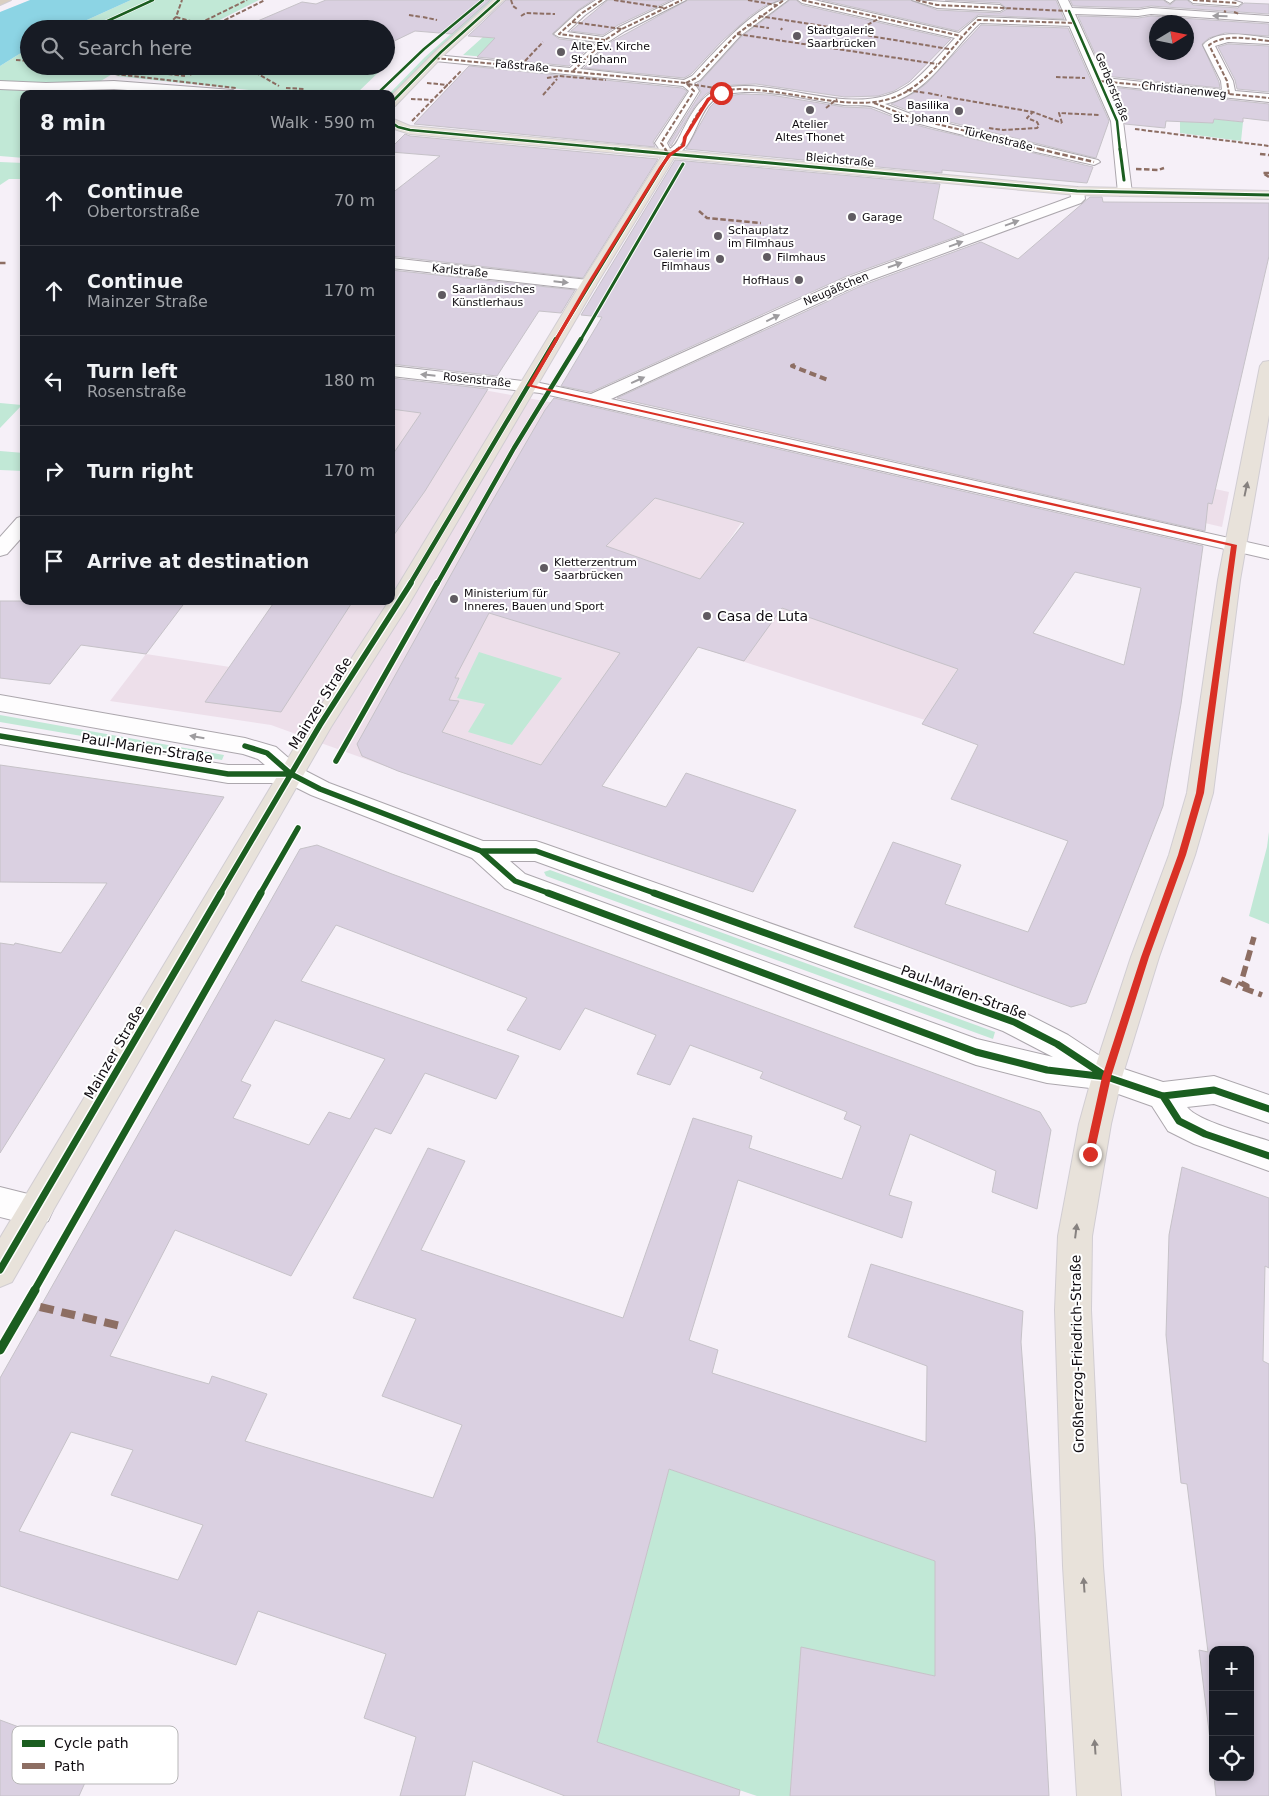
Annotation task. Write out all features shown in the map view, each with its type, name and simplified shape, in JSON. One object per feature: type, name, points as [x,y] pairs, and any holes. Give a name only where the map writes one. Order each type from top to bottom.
[{"type":"highway","points":[[0,2],[6,0]]},
{"type":"main road","points":[[381,90],[424,49],[483,0]]},
{"type":"main road","points":[[395,99],[435,58],[498,0]]},
{"type":"main road","name":"Bleichstraße","points":[[396,128],[669,155],[1077,191],[1269,195]]},
{"type":"main road","name":"Mainzer Straße","points":[[0,1270],[291,774],[349,679],[398,604],[588,285],[669,155]]},
{"type":"main road","name":"Großherzog-Friedrich-Straße","points":[[1099,1796],[1083,1566],[1073,1310],[1075,1236],[1095,1124],[1107,1077],[1145,957],[1182,855],[1200,793],[1234,545],[1254,446],[1267,394],[1269,366]]},
{"type":"street","points":[[602,0],[559,34],[605,40]]},
{"type":"street","points":[[573,71],[605,40],[622,29],[682,0]]},
{"type":"street","points":[[748,0],[780,2]]},
{"type":"street","points":[[802,0],[878,19],[961,36]]},
{"type":"street","points":[[916,0],[937,5],[958,3],[1006,8],[1138,14],[1150,11],[1269,20]]},
{"type":"street","points":[[1193,0],[1238,3]]},
{"type":"street","points":[[732,91],[708,99],[685,137],[683,145],[669,155],[661,143],[696,78],[747,25],[780,2]]},
{"type":"street","points":[[874,103],[891,100],[925,77],[961,36],[978,21],[991,12],[1006,8]]},
{"type":"street","name":"Gerberstraße","points":[[1061,9],[1074,22],[1118,127],[1125,193]]},
{"type":"street","points":[[963,20],[1074,22]]},
{"type":"street","points":[[572,22],[622,29]]},
{"type":"street","points":[[747,25],[769,28]]},
{"type":"street","points":[[1229,94],[1227,81],[1209,45],[1211,42],[1226,39],[1269,41]]},
{"type":"street","name":"Faßstraße","points":[[435,58],[573,71],[732,91]]},
{"type":"street","name":"Christianenweg","points":[[1100,81],[1269,98]]},
{"type":"street","points":[[0,85],[46,87],[114,85],[180,90]]},
{"type":"street","name":"Türkenstraße","points":[[732,91],[760,90],[874,103],[899,117],[1094,162]]},
{"type":"street","points":[[826,108],[838,100]]},
{"type":"street","name":"Neugäßchen","points":[[594,400],[854,281],[1076,200],[1078,198],[1077,191]]},
{"type":"street","name":"Karlstraße","points":[[395,263],[588,285]]},
{"type":"street","name":"Rosenstraße","points":[[395,371],[529,385],[1269,552]]},
{"type":"street","points":[[1254,446],[1263,432],[1269,429]]},
{"type":"street","points":[[1240,515],[1246,532],[1252,541],[1269,552]]},
{"type":"street","points":[[0,550],[20,527]]},
{"type":"street","points":[[1229,580],[1240,566],[1249,560],[1269,557]]},
{"type":"street","name":"Paul-Marien-Straße","points":[[0,703],[245,746],[267,753],[291,774],[341,798],[481,851],[515,881],[976,1052],[1047,1070],[1107,1077]]},
{"type":"street","name":"Paul-Marien-Straße","points":[[0,736],[228,774],[291,774]]},
{"type":"street","name":"Paul-Marien-Straße","points":[[481,851],[536,851],[1014,1022],[1057,1044],[1107,1077]]},
{"type":"street","points":[[1107,1077],[1163,1096],[1214,1090],[1269,1109]]},
{"type":"street","points":[[1163,1096],[1179,1121],[1205,1134],[1269,1156]]},
{"type":"street","points":[[0,1202],[36,1210]]},
{"type":"shaded area","points":[[395,380],[489,391],[638,418],[697,510],[730,519],[737,510],[748,513],[719,555],[784,609],[958,668],[925,720],[698,647],[609,776],[597,773],[591,782],[452,735],[418,778],[271,725],[110,701],[146,654],[230,667],[293,605],[395,605]]},
{"type":"shaded area","points":[[1156,476],[1229,492],[1222,527],[1145,509]]},
{"type":"green space","points":[[131,0],[259,0],[220,20],[87,20]]},
{"type":"green space","points":[[489,0],[494,0],[395,93],[395,90],[393,90],[425,57]]},
{"type":"green space","points":[[483,37],[544,42],[539,62],[463,55]]},
{"type":"green space","points":[[20,54],[20,75],[111,75],[86,90],[20,90],[20,158],[0,156],[0,66]]},
{"type":"green space","points":[[376,75],[360,90],[248,90],[116,76]]},
{"type":"green space","points":[[1214,119],[1243,122],[1241,141],[1180,133],[1180,121],[1213,123]]},
{"type":"green space","points":[[0,162],[20,163],[20,179],[9,179],[0,185]]},
{"type":"green space","points":[[0,403],[20,405],[20,407],[0,428]]},
{"type":"green space","points":[[0,451],[20,453],[20,471],[0,470]]},
{"type":"green space","points":[[479,652],[562,678],[512,745],[468,732],[485,704],[457,698]]},
{"type":"green space","points":[[0,715],[224,755],[222,760],[0,722]]},
{"type":"green space","points":[[1269,832],[1269,924],[1249,916],[1267,847]]},
{"type":"green space","points":[[550,870],[995,1032],[993,1039],[546,876],[544,872]]},
{"type":"green space","points":[[669,1469],[935,1561],[935,1676],[801,1648],[790,1796],[757,1796],[597,1742]]},
{"type":"water","points":[[30,0],[131,0],[87,20],[20,20],[20,54],[0,66],[0,12]]},
{"type":"building","points":[[326,0],[490,0],[452,34],[415,31],[395,41],[395,20],[260,20],[302,2],[316,4]]},
{"type":"building","points":[[506,0],[593,0],[578,10],[552,34],[559,39],[594,43],[569,66],[477,57],[495,38],[468,36]]},
{"type":"building","points":[[608,0],[671,0],[618,25],[603,35],[571,31]]},
{"type":"building","points":[[688,0],[779,0],[763,7],[749,17],[722,41],[691,74],[684,78],[584,68],[609,43]]},
{"type":"building","points":[[790,0],[796,0],[802,5],[951,39],[909,82],[894,91],[878,96],[845,97],[756,84],[719,87],[706,94],[695,106],[671,146],[669,143],[701,92],[697,84],[741,37]]},
{"type":"building","points":[[822,0],[910,0],[937,10],[1000,13],[1007,9],[1000,3],[945,0],[1056,0],[1064,19],[978,15],[958,31]]},
{"type":"building","points":[[1070,0],[1163,0],[1170,5],[1176,0],[1187,0],[1193,5],[1238,8],[1244,3],[1269,4],[1269,14],[1151,6],[1138,8],[1073,6]]},
{"type":"building","points":[[1078,16],[1138,18],[1149,16],[1149,60],[1194,60],[1194,19],[1269,24],[1269,36],[1225,33],[1209,38],[1202,44],[1220,88],[1105,76]]},
{"type":"building","points":[[981,25],[1068,28],[1109,121],[1096,158],[917,114],[891,104],[914,93],[927,83]]},
{"type":"building","points":[[1228,44],[1269,46],[1269,92],[1237,89],[1235,80],[1218,47]]},
{"type":"building","points":[[469,66],[682,88],[687,91],[653,142],[655,147],[414,124]]},
{"type":"building","points":[[1110,87],[1269,104],[1269,121],[1243,118],[1243,122],[1214,119],[1213,123],[1166,121],[1165,128],[1125,124]]},
{"type":"building","points":[[742,94],[771,95],[844,107],[870,108],[931,129],[1093,167],[1087,183],[942,170],[942,173],[686,149],[710,107],[717,100],[727,96]]},
{"type":"building","points":[[405,134],[658,159],[583,278],[395,256],[395,191],[440,156],[395,152],[395,144]]},
{"type":"building","points":[[675,160],[940,184],[933,219],[964,234],[847,276],[591,392],[561,386],[602,317],[581,315]]},
{"type":"building","points":[[1090,197],[1102,197],[1103,202],[1269,203],[1269,256],[1212,504],[1208,503],[1205,531],[617,398],[861,286],[981,242],[1018,259]]},
{"type":"building","points":[[395,270],[575,290],[561,313],[539,311],[497,376],[395,364]]},
{"type":"building","points":[[395,378],[488,389],[425,491],[395,533],[395,451],[421,413],[395,410]]},
{"type":"building","points":[[554,398],[1203,546],[1181,704],[1163,806],[1086,1003],[1071,1007],[854,927],[893,842],[961,865],[945,904],[1028,932],[1068,841],[951,799],[978,745],[922,724],[958,669],[782,608],[744,661],[698,647],[602,786],[666,807],[686,773],[796,810],[753,892],[398,771],[362,756],[357,744],[483,517],[545,410]],"holes":[[[655,498],[744,523],[700,579],[606,546]],[[1075,572],[1141,588],[1124,665],[1033,633]],[[489,613],[620,653],[541,765],[442,732],[459,701],[449,700],[459,678],[455,678]]]},
{"type":"building","points":[[0,601],[20,601],[20,605],[183,605],[146,654],[81,645],[50,684],[0,678]]},
{"type":"building","points":[[272,605],[350,605],[281,712],[205,702]]},
{"type":"building","points":[[0,765],[224,797],[0,1153],[0,943],[14,945],[15,943],[61,953],[107,883],[0,882]]},
{"type":"building","points":[[317,845],[1040,1112],[1051,1130],[1037,1209],[992,1192],[996,1171],[910,1134],[889,1195],[912,1202],[902,1238],[738,1180],[689,1340],[718,1350],[712,1373],[926,1442],[927,1366],[848,1337],[871,1264],[1023,1311],[1021,1342],[1035,1533],[1049,1796],[790,1796],[801,1647],[935,1676],[935,1561],[669,1469],[597,1742],[740,1790],[739,1796],[565,1796],[473,1761],[465,1796],[400,1796],[416,1737],[364,1718],[386,1654],[258,1611],[236,1665],[0,1586],[0,1378],[300,849]],"holes":[[[336,925],[527,998],[507,1030],[560,1050],[585,1008],[656,1035],[637,1074],[670,1085],[690,1045],[763,1072],[760,1078],[847,1112],[844,1119],[861,1126],[842,1179],[749,1148],[752,1136],[693,1118],[623,1318],[421,1250],[465,1161],[428,1148],[353,1298],[416,1319],[382,1396],[462,1425],[433,1498],[245,1441],[267,1394],[212,1376],[209,1384],[110,1356],[175,1230],[291,1276],[375,1128],[391,1134],[425,1073],[496,1099],[519,1056],[301,981]],[[275,1020],[385,1059],[350,1119],[329,1112],[309,1145],[233,1118],[251,1085],[241,1081]],[[71,1432],[133,1450],[111,1495],[203,1525],[178,1580],[19,1531]]]},
{"type":"building","points":[[1182,1167],[1269,1198],[1269,1268],[1265,1266],[1263,1361],[1269,1364],[1269,1796],[1216,1796],[1214,1781],[1254,1781],[1254,1646],[1209,1646],[1209,1731],[1199,1650],[1208,1652],[1187,1484],[1181,1483],[1166,1335],[1169,1235]]},
{"type":"building","points":[[0,1720],[16,1726],[12,1726],[12,1784],[84,1784],[79,1796],[0,1796]]},
{"type":"marked path","points":[[173,20],[176,17],[182,0]]},
{"type":"marked path","points":[[206,20],[247,0]]},
{"type":"marked path","points":[[225,20],[265,0]]},
{"type":"marked path","points":[[511,0],[513,6],[517,9]]},
{"type":"marked path","points":[[602,0],[582,13],[559,34],[605,40]]},
{"type":"marked path","points":[[614,0],[665,8]]},
{"type":"marked path","points":[[573,71],[605,40],[622,29],[682,0]]},
{"type":"marked path","points":[[748,0],[776,5]]},
{"type":"marked path","points":[[686,83],[696,78],[737,34],[784,0]]},
{"type":"marked path","points":[[802,0],[961,36]]},
{"type":"marked path","points":[[916,0],[937,5],[1069,11]]},
{"type":"marked path","points":[[1193,0],[1238,3]]},
{"type":"marked path","points":[[1234,12],[1239,14]]},
{"type":"marked path","points":[[521,16],[526,13],[555,14]]},
{"type":"marked path","points":[[409,15],[422,17]]},
{"type":"marked path","points":[[759,16],[856,31],[870,36],[949,49]]},
{"type":"marked path","points":[[176,17],[187,20]]},
{"type":"marked path","points":[[423,17],[437,20]]},
{"type":"marked path","points":[[856,31],[880,18]]},
{"type":"marked path","points":[[435,58],[686,83],[694,91],[661,143],[669,155],[683,145],[686,134],[706,101],[722,92],[743,89],[848,102],[870,103],[888,100],[915,86],[978,20],[1074,23]]},
{"type":"marked path","points":[[572,22],[622,29]]},
{"type":"marked path","points":[[747,25],[769,28]]},
{"type":"marked path","points":[[737,34],[937,64]]},
{"type":"marked path","points":[[1229,94],[1227,81],[1209,45],[1228,39],[1269,41]]},
{"type":"marked path","points":[[525,61],[543,42]]},
{"type":"marked path","points":[[16,60],[20,60]]},
{"type":"marked path","points":[[412,121],[461,71]]},
{"type":"marked path","points":[[124,75],[236,88]]},
{"type":"marked path","points":[[176,75],[185,76]]},
{"type":"marked path","points":[[260,75],[279,86]]},
{"type":"marked path","points":[[547,78],[559,76],[606,80]]},
{"type":"marked path","points":[[1056,77],[1085,78]]},
{"type":"marked path","points":[[543,95],[557,79]]},
{"type":"marked path","points":[[1100,81],[1269,98]]},
{"type":"marked path","points":[[427,83],[448,85]]},
{"type":"marked path","points":[[688,84],[730,90]]},
{"type":"marked path","points":[[286,88],[304,89]]},
{"type":"marked path","points":[[907,90],[926,93]]},
{"type":"marked path","points":[[928,93],[942,96]]},
{"type":"marked path","points":[[947,97],[1033,112],[1062,123]]},
{"type":"marked path","points":[[411,99],[432,100]]},
{"type":"marked path","points":[[826,108],[837,99]]},
{"type":"marked path","points":[[874,103],[912,118],[1094,162]]},
{"type":"marked path","points":[[989,128],[1003,130],[1037,128],[1039,126],[1037,122],[1027,118],[1033,112]]},
{"type":"marked path","points":[[1062,123],[1059,113],[1100,115]]},
{"type":"marked path","points":[[1135,129],[1269,146]]},
{"type":"marked path","points":[[1260,154],[1269,155]]},
{"type":"marked path","points":[[1136,169],[1158,170],[1164,168]]},
{"type":"marked path","points":[[1269,173],[1263,173],[1269,177]]},
{"type":"marked path","points":[[699,211],[707,218],[761,223]]},
{"type":"marked path","points":[[0,263],[6,263]]},
{"type":"marked path","points":[[795,365],[792,366],[828,380]]},
{"type":"marked path","points":[[1246,989],[1247,986],[1241,983],[1254,937]]},
{"type":"marked path","points":[[1221,979],[1238,986]]},
{"type":"marked path","points":[[1243,988],[1262,995]]},
{"type":"marked path","points":[[40,1307],[125,1327]]},
{"type":"cycle path","points":[[110,20],[153,0]]},
{"type":"cycle path","points":[[381,90],[424,49],[483,0]]},
{"type":"cycle path","points":[[395,99],[441,52],[499,0]]},
{"type":"cycle path","points":[[1069,11],[1117,121],[1124,180]]},
{"type":"cycle path","points":[[395,125],[410,130],[1077,191],[1269,195]]},
{"type":"cycle path","points":[[0,1270],[320,725],[398,604],[588,285],[669,155]]},
{"type":"cycle path","points":[[336,761],[514,448],[557,380],[683,164]]},
{"type":"cycle path","points":[[0,736],[228,774],[291,774]]},
{"type":"cycle path","points":[[245,746],[267,753],[291,774],[320,789],[481,851],[515,881],[976,1052],[1047,1070],[1107,1077],[1163,1096],[1214,1090],[1269,1109]]},
{"type":"cycle path","points":[[0,1350],[298,828]]},
{"type":"cycle path","points":[[481,851],[536,851],[1014,1022],[1057,1044],[1104,1075]]},
{"type":"cycle path","points":[[1163,1096],[1179,1121],[1205,1134],[1269,1156]]},
{"type":"place","name":"Stadtgalerie Saarbrücken","points":[[797,36]]},
{"type":"place","name":"Alte Ev. Kirche St. Johann","points":[[561,52]]},
{"type":"place","name":"Atelier Altes Thonet","points":[[810,110]]},
{"type":"place","name":"Basilika St. Johann","points":[[959,111]]},
{"type":"place","name":"Garage","points":[[852,217]]},
{"type":"place","name":"Schauplatz im Filmhaus","points":[[718,236]]},
{"type":"place","name":"Filmhaus","points":[[767,257]]},
{"type":"place","name":"Galerie im Filmhaus","points":[[720,259]]},
{"type":"place","name":"HofHaus","points":[[799,280]]},
{"type":"place","name":"Saarländisches Künstlerhaus","points":[[442,295]]},
{"type":"place","name":"Kletterzentrum Saarbrücken","points":[[544,568]]},
{"type":"place","name":"Ministerium für Inneres, Bauen und Sport","points":[[454,599]]},
{"type":"place","name":"Casa de Luta","points":[[707,616]]},
{"type":"route","points":[[721,93],[708,99],[685,137],[683,145],[669,155],[661,167],[529,385],[1234,545],[1200,793],[1182,855],[1145,957],[1107,1077],[1095,1124],[1090,1154]]}]
